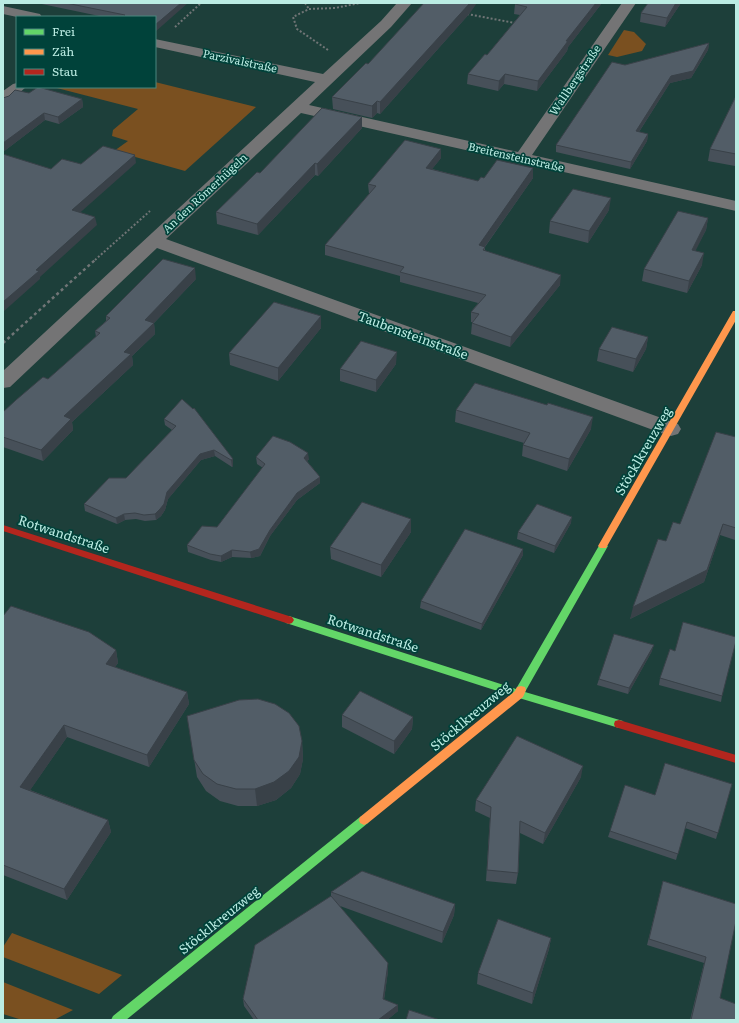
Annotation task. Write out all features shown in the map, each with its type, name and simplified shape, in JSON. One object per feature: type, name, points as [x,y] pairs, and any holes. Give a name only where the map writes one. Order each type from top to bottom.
[{"type":"street","name":"An den Römerhügeln","points":[[3,382],[297,107],[325,79],[386,24],[405,3]]},
{"type":"street","name":"Wallbergstraße","points":[[521,159],[629,3]]},
{"type":"street","points":[[3,10],[30,16]]},
{"type":"street","name":"Parzivalstraße","points":[[156,43],[325,79]]},
{"type":"street","points":[[3,99],[17,88]]},
{"type":"street","name":"Breitensteinstraße","points":[[297,107],[521,159],[736,206]]},
{"type":"street","name":"Taubensteinstraße","points":[[154,241],[671,429]]},
{"type":"street","name":"Stöcklkreuzweg","points":[[117,1020],[519,694],[736,313]]},
{"type":"street","name":"Rotwandstraße","points":[[3,528],[519,694],[736,759]]},
{"type":"path","points":[[156,43],[201,3]]},
{"type":"path","points":[[305,3],[309,9]]},
{"type":"path","points":[[331,53],[297,29],[293,17],[309,9],[335,8],[360,3]]},
{"type":"path","points":[[466,14],[519,24]]},
{"type":"path","points":[[3,343],[150,211]]},
{"type":"shaded area","points":[[624,30],[634,32],[646,44],[642,51],[617,57],[608,55]]},
{"type":"shaded area","points":[[156,82],[256,107],[185,171],[114,151],[128,141],[112,136],[113,130],[138,109],[57,88],[156,88]]},
{"type":"shaded area","points":[[12,933],[122,975],[99,994],[3,957],[3,947]]},
{"type":"shaded area","points":[[3,982],[73,1010],[54,1020],[19,1019],[3,1014]]},
{"type":"building","points":[[66,3],[181,3],[156,24],[156,16],[124,16],[125,15]]},
{"type":"building","points":[[424,3],[470,3],[380,102],[377,101],[372,106],[332,97],[366,63],[368,64]]},
{"type":"building","points":[[515,3],[596,3],[566,41],[568,41],[538,81],[505,74],[499,81],[468,74],[485,54],[487,55],[527,7]]},
{"type":"building","points":[[648,3],[676,3],[667,18],[641,13]]},
{"type":"building","points":[[709,43],[693,71],[671,76],[636,131],[648,134],[631,162],[556,145],[612,62],[625,65]]},
{"type":"building","points":[[36,88],[42,88],[82,99],[58,117],[44,113],[3,143],[3,98],[9,96],[15,90],[29,93]]},
{"type":"building","points":[[736,96],[736,154],[710,149]]},
{"type":"building","points":[[322,108],[362,117],[317,164],[315,163],[257,224],[216,212],[257,172],[260,173]]},
{"type":"building","points":[[405,140],[441,149],[426,168],[478,181],[481,177],[484,178],[497,160],[533,168],[479,245],[485,247],[483,250],[561,275],[511,337],[472,323],[479,314],[471,312],[486,295],[400,272],[404,267],[325,245],[376,186],[368,184]]},
{"type":"building","points":[[103,146],[135,155],[72,210],[95,217],[36,270],[39,271],[3,302],[3,154],[51,169],[62,159],[81,164]]},
{"type":"building","points":[[573,189],[611,198],[589,231],[550,221]]},
{"type":"building","points":[[678,211],[708,218],[692,250],[704,253],[689,281],[644,269]]},
{"type":"building","points":[[163,259],[195,268],[145,320],[154,323],[124,352],[131,354],[64,416],[71,419],[41,450],[3,437],[3,412],[43,377],[48,379],[100,333],[95,331],[110,318],[106,316]]},
{"type":"building","points":[[274,302],[321,316],[278,368],[229,353]]},
{"type":"building","points":[[612,327],[648,337],[636,359],[599,349]]},
{"type":"building","points":[[361,341],[397,352],[376,380],[340,369]]},
{"type":"building","points":[[475,383],[547,405],[548,403],[593,417],[569,459],[523,445],[530,433],[456,410]]},
{"type":"building","points":[[182,399],[193,409],[194,408],[233,459],[231,460],[214,450],[200,454],[167,492],[164,504],[155,514],[124,514],[116,518],[84,504],[109,478],[126,478],[176,426],[164,419]]},
{"type":"building","points":[[716,432],[736,437],[736,528],[723,524],[707,570],[633,607],[658,539],[666,541],[673,522],[680,524]]},
{"type":"building","points":[[273,436],[290,442],[308,453],[304,458],[320,477],[297,493],[270,530],[259,549],[250,552],[232,550],[221,556],[210,554],[187,545],[202,526],[217,527],[265,464],[256,457]]},
{"type":"building","points":[[362,502],[411,519],[381,565],[330,547]]},
{"type":"building","points":[[537,504],[572,517],[555,546],[518,532]]},
{"type":"building","points":[[465,529],[523,549],[482,624],[421,601]]},
{"type":"building","points":[[11,606],[89,632],[116,650],[106,664],[187,692],[147,755],[64,725],[20,787],[108,820],[64,889],[3,865],[3,616]]},
{"type":"building","points":[[683,622],[736,637],[722,696],[660,678],[670,649],[675,651]]},
{"type":"building","points":[[614,634],[654,645],[629,688],[599,679]]},
{"type":"building","points":[[360,691],[413,717],[394,741],[342,715]]},
{"type":"building","points":[[258,699],[275,704],[289,713],[299,726],[302,741],[299,757],[289,771],[274,782],[255,789],[236,789],[217,784],[203,774],[194,760],[187,716],[239,700]]},
{"type":"building","points":[[517,736],[583,766],[545,833],[520,821],[518,873],[487,870],[491,807],[476,800]]},
{"type":"building","points":[[665,763],[732,784],[718,833],[687,822],[678,854],[610,831],[625,785],[655,795]]},
{"type":"building","points":[[362,871],[455,904],[443,932],[331,892]]},
{"type":"building","points":[[663,881],[736,904],[736,921],[720,998],[736,1004],[736,1020],[691,1020],[706,957],[649,939]]},
{"type":"building","points":[[331,896],[388,963],[383,999],[398,1005],[378,1020],[258,1020],[243,999],[255,945]]},
{"type":"building","points":[[498,919],[551,938],[533,993],[478,973]]},
{"type":"building","points":[[409,1010],[440,1020],[406,1020]]},
{"type":"traffic: fast","points":[[521,690],[603,546]]},
{"type":"traffic: fast","points":[[289,620],[519,694],[619,724]]},
{"type":"traffic: fast","points":[[117,1020],[364,820]]},
{"type":"traffic: slow","points":[[603,546],[736,313]]},
{"type":"traffic: slow","points":[[364,820],[519,694],[521,690]]},
{"type":"traffic: jam","points":[[3,528],[289,620]]},
{"type":"traffic: jam","points":[[619,724],[736,759]]}]
